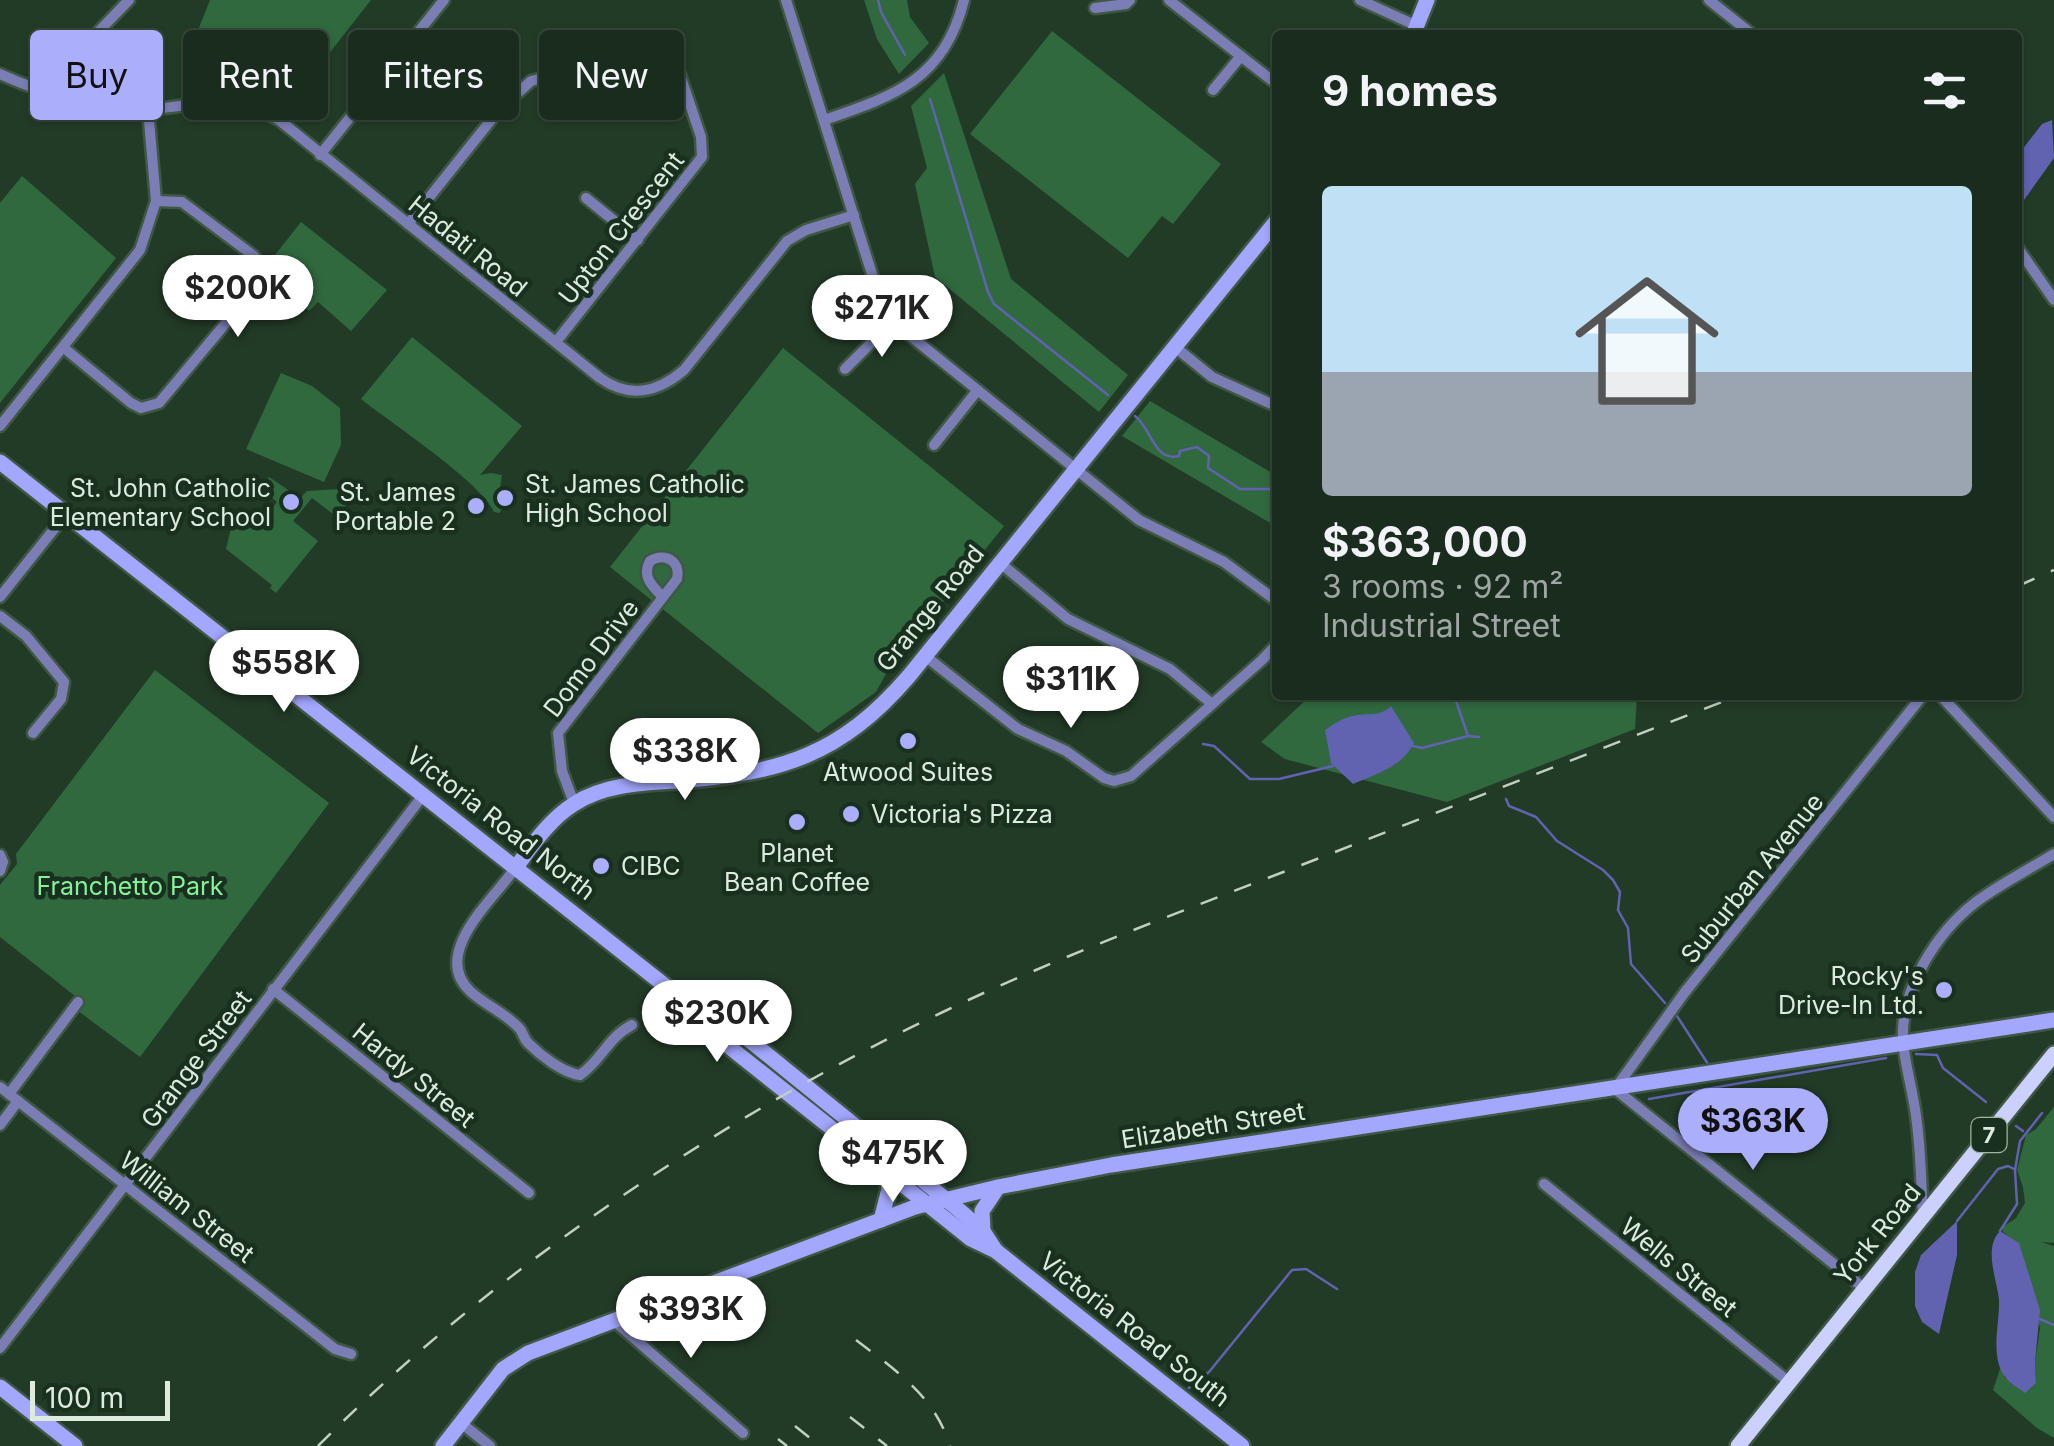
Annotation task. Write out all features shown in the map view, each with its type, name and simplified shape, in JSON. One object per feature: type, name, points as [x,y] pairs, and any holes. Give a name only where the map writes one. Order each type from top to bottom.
[{"type":"main road","points":[[1415,30],[1427,0]]},
{"type":"main road","name":"Grange Road","points":[[516,866],[553,821],[574,803],[600,792],[750,773],[809,755],[860,725],[924,656],[1272,226]]},
{"type":"main road","name":"Victoria Road North","points":[[0,462],[688,1002],[712,1034],[791,1085]]},
{"type":"main road","name":"Elizabeth Street","points":[[444,1446],[504,1369],[528,1353],[928,1204],[1136,1162],[2054,1020]]},
{"type":"main road","name":"York Road","points":[[1738,1446],[2054,1054]]},
{"type":"main road","name":"Victoria Road South","points":[[791,1085],[971,1239],[996,1251],[1239,1445]]},
{"type":"main road","name":"Victoria Road South","points":[[791,1085],[946,1200],[983,1232],[996,1251]]},
{"type":"main road","points":[[881,1220],[890,1189],[886,1170]]},
{"type":"main road","points":[[983,1232],[982,1210],[998,1187]]},
{"type":"main road","points":[[0,1387],[75,1446]]},
{"type":"street","points":[[99,30],[128,0]]},
{"type":"street","points":[[320,154],[444,0]]},
{"type":"street","points":[[786,0],[876,287],[898,326],[1139,520],[1224,562],[1272,598]]},
{"type":"street","points":[[824,120],[903,90],[919,77],[949,38],[964,0]]},
{"type":"street","points":[[1095,8],[1126,4],[1130,0]]},
{"type":"street","points":[[1168,0],[1272,80]]},
{"type":"street","points":[[1360,0],[1415,30]]},
{"type":"street","points":[[1709,0],[1747,30]]},
{"type":"street","name":"Upton Crescent","points":[[408,224],[499,110],[531,81],[655,48],[672,54],[703,148],[698,165],[556,342]]},
{"type":"street","points":[[1212,90],[1241,56]]},
{"type":"street","name":"Hadati Road","points":[[0,74],[30,85]]},
{"type":"street","name":"Hadati Road","points":[[163,107],[230,100],[251,104],[279,120],[556,342],[622,390],[653,390],[670,382],[684,370],[787,241],[806,230],[854,216]]},
{"type":"street","points":[[0,426],[140,250],[156,200],[149,120]]},
{"type":"street","points":[[586,198],[638,240]]},
{"type":"street","points":[[64,348],[131,403],[152,408],[261,279],[254,256],[190,206],[156,200]]},
{"type":"street","points":[[2022,254],[2054,300]]},
{"type":"street","points":[[844,369],[873,341],[898,326]]},
{"type":"street","points":[[1175,346],[1212,377],[1272,404]]},
{"type":"street","points":[[934,445],[977,391]]},
{"type":"street","points":[[0,597],[66,514]]},
{"type":"street","points":[[999,562],[1068,618],[1170,669],[1212,704]]},
{"type":"street","name":"Domo Drive","points":[[574,803],[562,772],[558,733],[661,596]]},
{"type":"street","points":[[0,616],[26,636],[64,682],[61,699],[33,732]]},
{"type":"street","points":[[924,656],[1018,729],[1066,751],[1114,781],[1130,776],[1272,649]]},
{"type":"street","name":"Suburban Avenue","points":[[1615,1089],[1685,992],[1919,700]]},
{"type":"street","points":[[1945,700],[2054,816]]},
{"type":"street","name":"Grange Street","points":[[0,1348],[424,794]]},
{"type":"street","points":[[0,854],[0,871]]},
{"type":"street","points":[[1923,1217],[1919,1140],[1903,1043],[1912,992],[1924,963],[1947,930],[1974,904],[2054,854]]},
{"type":"street","points":[[516,866],[461,939],[455,966],[460,979],[520,1029],[526,1041],[569,1074],[580,1075],[588,1070],[616,1034],[632,1025]]},
{"type":"street","name":"Hardy Street","points":[[274,989],[529,1193]]},
{"type":"street","points":[[0,1125],[9,1094],[78,1002]]},
{"type":"street","points":[[1615,1089],[1865,1289]]},
{"type":"street","name":"William Street","points":[[9,1094],[334,1348],[351,1354]]},
{"type":"street","name":"Wells Street","points":[[1544,1184],[1789,1382]]},
{"type":"street","points":[[613,1320],[743,1433]]},
{"type":"street","points":[[461,1423],[490,1446]]},
{"type":"green space","points":[[210,0],[371,0],[328,55],[328,30],[198,30]]},
{"type":"green space","points":[[864,0],[907,0],[910,17],[929,43],[899,74],[877,39]]},
{"type":"green space","points":[[1052,31],[1221,164],[1173,224],[1162,216],[1128,258],[970,134]]},
{"type":"green space","points":[[944,73],[1011,279],[1128,375],[1099,412],[935,277],[915,184],[927,168],[911,106]]},
{"type":"green space","points":[[22,176],[116,258],[0,403],[0,203]]},
{"type":"green space","points":[[301,222],[387,290],[351,331],[318,302],[309,311],[278,285],[284,271],[275,255]]},
{"type":"green space","points":[[412,337],[522,426],[480,475],[502,475],[498,499],[504,507],[499,513],[454,469],[361,399]]},
{"type":"green space","points":[[783,348],[1004,526],[888,670],[876,692],[818,733],[610,567]]},
{"type":"green space","points":[[281,373],[312,386],[340,408],[341,445],[324,482],[246,449]]},
{"type":"green space","points":[[1150,401],[1272,473],[1272,524],[1122,436]]},
{"type":"green space","points":[[269,477],[300,498],[307,491],[339,489],[340,496],[344,491],[375,515],[352,498],[337,517],[312,498],[293,521],[318,541],[276,593],[270,588],[272,585],[226,549],[231,528],[246,509],[262,521],[277,502],[261,488]]},
{"type":"green space","name":"Franchetto Park","points":[[155,670],[329,803],[140,1057],[70,1005],[75,996],[0,937],[0,885],[17,864],[16,854]]},
{"type":"green space","points":[[1306,700],[1637,700],[1635,729],[1447,802],[1285,759],[1261,742]]},
{"type":"green space","points":[[2054,1107],[2054,1243],[2041,1242],[2054,1246],[2054,1438],[1993,1390],[2001,1366],[2005,1378],[2036,1383],[2040,1328],[2012,1239],[2003,1227],[2016,1218],[2025,1203],[2017,1170],[2026,1135]]},
{"type":"shaded area","points":[[2052,120],[2054,158],[2024,200],[2022,150],[2042,124]]},
{"type":"shaded area","points":[[1391,706],[1414,743],[1395,764],[1353,784],[1331,763],[1325,730],[1349,717],[1379,713]]},
{"type":"shaded area","points":[[1957,1221],[1957,1255],[1939,1334],[1922,1322],[1915,1306],[1915,1272],[1921,1255]]},
{"type":"shaded area","points":[[2000,1231],[2019,1243],[2040,1310],[2036,1383],[2025,1393],[2008,1380],[1998,1360],[1999,1300],[1992,1246]]},
{"type":"waterway","points":[[878,0],[905,55]]},
{"type":"waterway","points":[[930,99],[994,304],[1108,395]]},
{"type":"waterway","points":[[1135,416],[1164,454],[1179,456],[1180,451],[1197,447],[1209,456],[1208,468],[1240,489],[1272,489]]},
{"type":"waterway","points":[[1456,700],[1468,736],[1479,737]]},
{"type":"waterway","points":[[1413,746],[1422,748],[1468,736]]},
{"type":"waterway","points":[[1203,744],[1214,746],[1250,779],[1279,779],[1333,766]]},
{"type":"waterway","points":[[1506,799],[1509,806],[1536,817],[1557,841],[1613,880],[1620,892],[1618,910],[1628,928],[1631,964],[1665,1003]]},
{"type":"waterway","points":[[1677,1016],[1708,1064]]},
{"type":"waterway","points":[[1916,1054],[1937,1055],[1943,1068],[1986,1102]]},
{"type":"waterway","points":[[1649,1099],[1886,1058]]},
{"type":"waterway","points":[[2000,1231],[2017,1204],[2015,1170],[2020,1141],[2042,1113]]},
{"type":"waterway","points":[[2016,1126],[2023,1131]]},
{"type":"waterway","points":[[1957,1221],[1998,1169],[2014,1169]]},
{"type":"waterway","points":[[1189,1388],[1209,1372],[1292,1270],[1306,1269],[1337,1289]]},
{"type":"waterway","points":[[2040,1319],[2054,1325]]},
{"type":"railway","points":[[2022,584],[2054,570]]},
{"type":"railway","points":[[318,1446],[386,1381],[534,1259],[694,1149],[861,1053],[1074,954],[1727,700]]},
{"type":"railway","points":[[856,1340],[924,1398],[950,1446]]},
{"type":"railway","points":[[850,1417],[887,1446]]},
{"type":"railway","points":[[795,1426],[820,1446]]},
{"type":"railway","points":[[778,1439],[787,1446]]},
{"type":"place","name":"St. James Catholic High School","points":[[505,498]]},
{"type":"place","name":"St. John Catholic Elementary School","points":[[291,502]]},
{"type":"place","name":"St. James Portable 2","points":[[476,506]]},
{"type":"place","name":"Atwood Suites","points":[[908,741]]},
{"type":"place","name":"Victoria's Pizza","points":[[851,814]]},
{"type":"place","name":"Planet Bean Coffee","points":[[797,822]]},
{"type":"place","name":"CIBC","points":[[601,866]]},
{"type":"place","name":"Rocky's Drive-In Ltd.","points":[[1944,990]]}]
